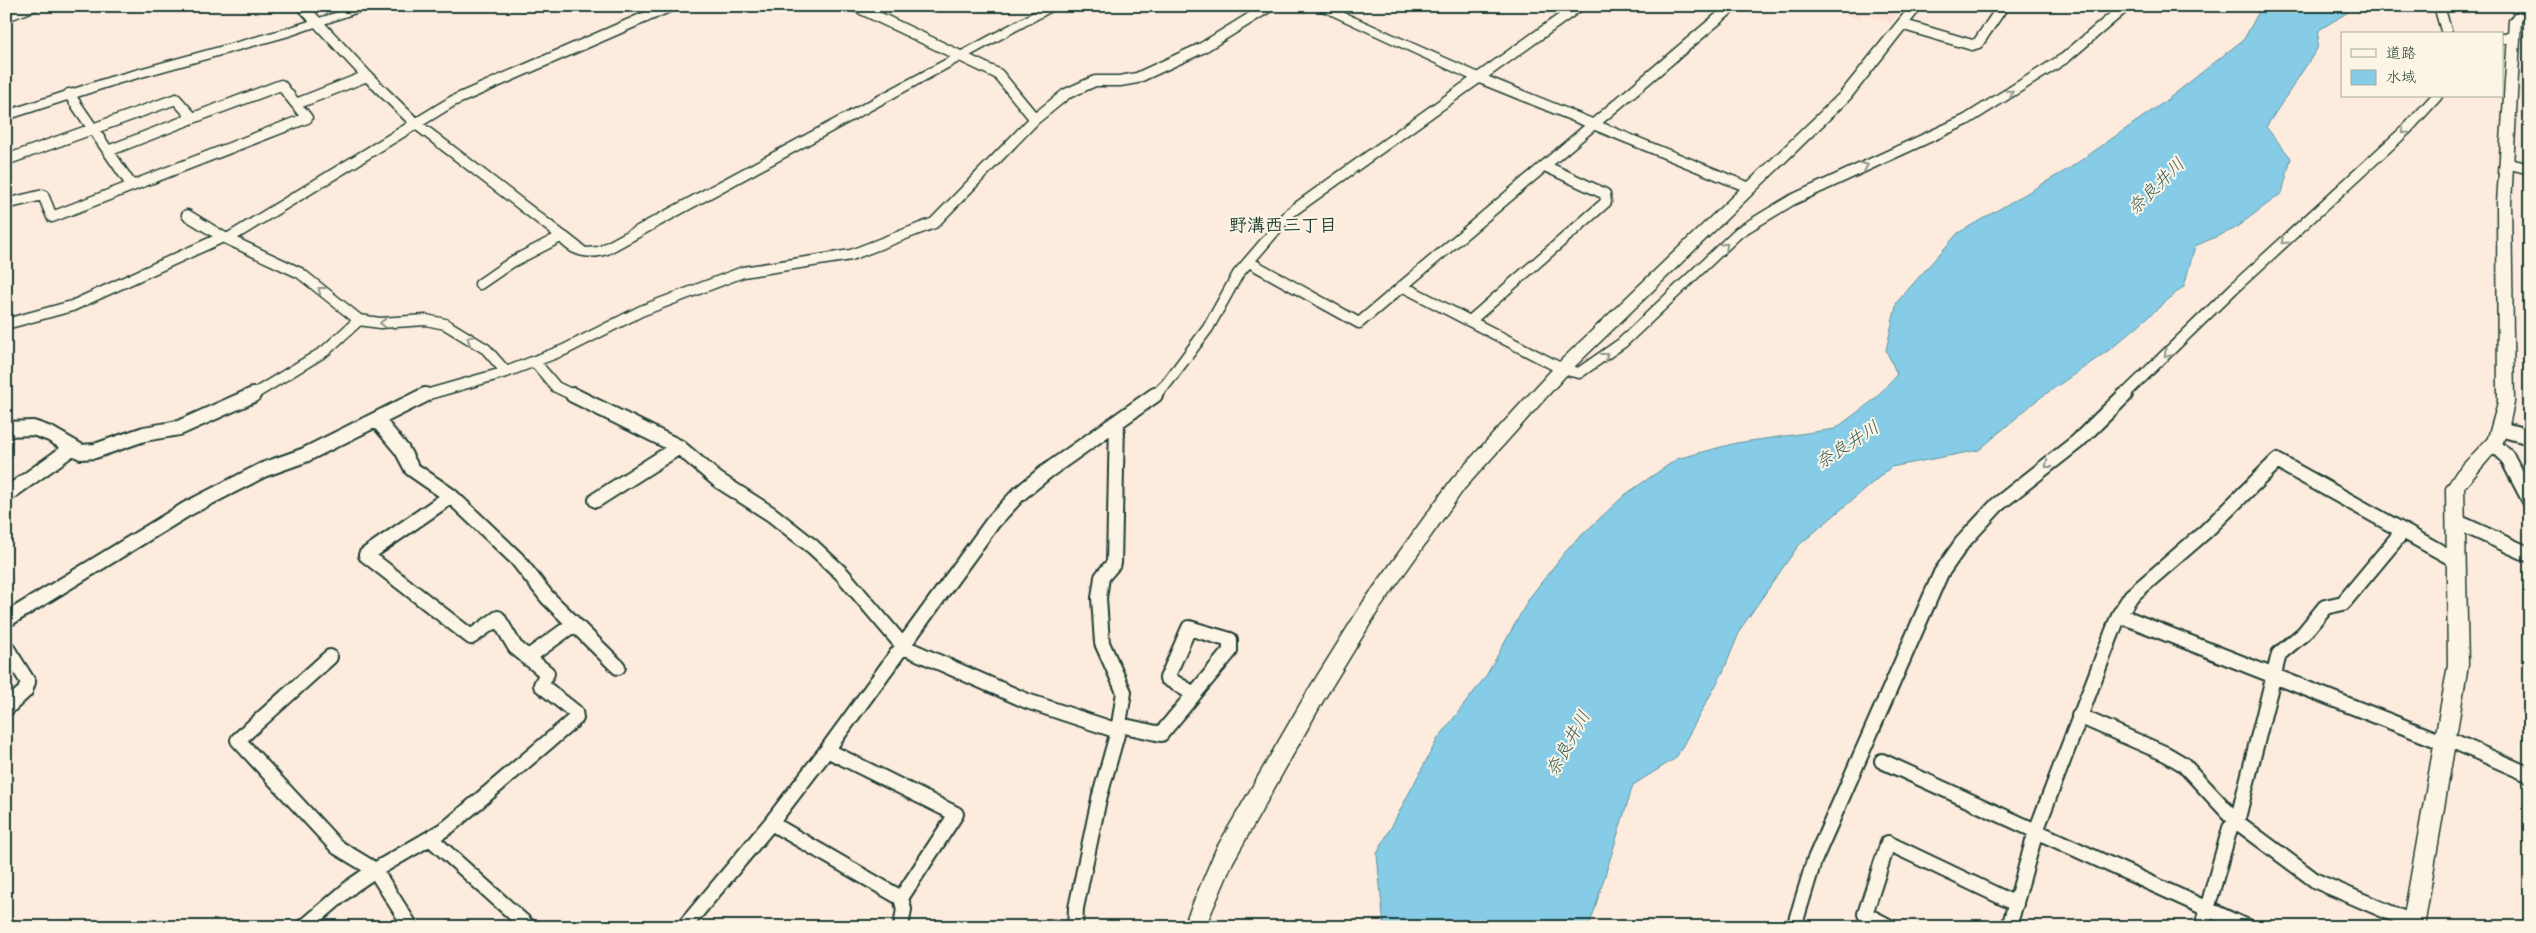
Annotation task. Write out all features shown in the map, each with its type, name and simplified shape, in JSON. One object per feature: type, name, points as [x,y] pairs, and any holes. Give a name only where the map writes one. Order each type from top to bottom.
[{"type":"street","points":[[6,16],[33,6]]},
{"type":"street","points":[[302,6],[367,76],[415,123],[562,236],[580,252],[590,255],[603,251],[1055,6]]},
{"type":"street","points":[[6,116],[69,94],[319,23],[370,6]]},
{"type":"street","points":[[6,324],[72,306],[226,238],[293,201],[453,101],[671,6]]},
{"type":"street","points":[[855,6],[998,74],[1036,119]]},
{"type":"street","points":[[6,620],[187,509],[263,470],[305,455],[427,394],[506,372],[564,350],[641,311],[736,274],[852,255],[934,223],[1036,119],[1079,87],[1094,81],[1120,81],[1137,78],[1174,59],[1202,48],[1270,6]]},
{"type":"street","points":[[1318,6],[1479,78],[1750,188]]},
{"type":"street","points":[[684,927],[771,823],[828,750],[993,522],[1018,494],[1046,472],[1148,402],[1167,383],[1208,328],[1238,274],[1291,212],[1579,6]]},
{"type":"street","points":[[1249,262],[1359,324],[1733,6]]},
{"type":"street","points":[[1194,927],[1224,856],[1316,694],[1371,606],[1458,484],[1562,369],[1845,96],[1904,26],[1917,6]]},
{"type":"street","points":[[1904,26],[1972,45],[1978,43],[2002,6]]},
{"type":"street","points":[[1402,286],[1562,369],[1579,374],[1606,354],[1739,232],[1792,200],[1966,120],[2065,58],[2126,6]]},
{"type":"street","points":[[2439,6],[2446,32]]},
{"type":"street","points":[[2080,716],[2166,754],[2183,764],[2236,822],[2316,881],[2414,925],[2458,665],[2456,488],[2459,480],[2497,436],[2506,403],[2504,203],[2508,38],[2515,20],[2527,6]]},
{"type":"street","points":[[296,104],[367,76]]},
{"type":"street","points":[[6,204],[43,195],[52,217],[307,118],[281,85],[108,151]]},
{"type":"street","points":[[69,94],[132,186]]},
{"type":"street","points":[[1794,927],[1814,861],[1867,736],[1942,573],[1962,543],[1997,505],[2077,442],[2234,288],[2408,128],[2435,98]]},
{"type":"street","points":[[6,160],[176,99],[193,118]]},
{"type":"street","points":[[2506,163],[2530,169]]},
{"type":"street","points":[[1470,321],[1606,202],[1605,194],[1545,166]]},
{"type":"street","points":[[187,215],[226,238],[300,273],[359,320],[380,324],[426,320],[444,324],[486,349],[506,372]]},
{"type":"street","points":[[480,284],[512,262],[562,236]]},
{"type":"street","points":[[6,429],[33,428],[50,434],[81,452],[95,451],[144,434],[179,428],[243,401],[325,350],[359,320]]},
{"type":"street","points":[[534,361],[556,387],[679,447],[718,480],[771,514],[813,547],[842,574],[904,647],[1027,701],[1119,728],[1160,734],[1194,694],[1230,651],[1230,640],[1189,628],[1167,678],[1194,694]]},
{"type":"street","points":[[377,420],[402,450],[412,469],[451,496],[517,559],[547,597],[618,667]]},
{"type":"street","points":[[1075,927],[1076,908],[1099,799],[1119,728],[1124,692],[1102,643],[1099,598],[1102,577],[1114,563],[1117,423]]},
{"type":"street","points":[[2497,436],[2530,437]]},
{"type":"street","points":[[2497,436],[2530,501]]},
{"type":"street","points":[[596,500],[679,447]]},
{"type":"street","points":[[6,495],[72,448]]},
{"type":"street","points":[[2009,927],[2036,831],[2119,615],[2131,596],[2206,532],[2277,461],[2457,562]]},
{"type":"street","points":[[304,927],[353,885],[448,827],[576,718],[575,712],[540,684],[547,673],[515,648],[498,618],[471,637],[366,555],[451,496]]},
{"type":"street","points":[[2455,521],[2530,555]]},
{"type":"street","points":[[2202,927],[2230,828],[2236,822],[2279,654],[2304,633],[2325,607],[2343,603],[2403,531]]},
{"type":"street","points":[[2119,615],[2446,740],[2530,775]]},
{"type":"street","points":[[527,658],[574,624]]},
{"type":"street","points":[[6,647],[28,682],[25,691],[6,709]]},
{"type":"street","points":[[330,657],[238,740],[337,847],[375,870],[411,927]]},
{"type":"street","points":[[828,750],[956,814],[901,898]]},
{"type":"street","points":[[1882,762],[2247,927]]},
{"type":"street","points":[[771,823],[901,898],[904,908],[901,927]]},
{"type":"street","points":[[430,838],[529,927]]},
{"type":"street","points":[[1890,927],[1865,914],[1888,843],[2016,904]]},
{"type":"shaded area","points":[[1812,6],[1903,6],[1890,23],[1862,14],[1860,19]]},
{"type":"water","name":"奈良井川","points":[[2262,6],[2358,6],[2319,30],[2317,49],[2266,127],[2291,158],[2282,193],[2234,229],[2195,246],[2184,286],[2112,348],[2037,400],[1979,450],[1891,467],[1798,546],[1741,628],[1723,672],[1676,758],[1633,785],[1589,927],[1384,927],[1377,854],[1437,740],[1486,676],[1530,597],[1569,547],[1626,494],[1677,459],[1736,443],[1835,429],[1875,399],[1897,374],[1886,350],[1897,302],[1958,233],[2070,168],[2167,100],[2244,39]]},
{"type":"district","name":"野溝西三丁目","points":[[1283,226]]}]
